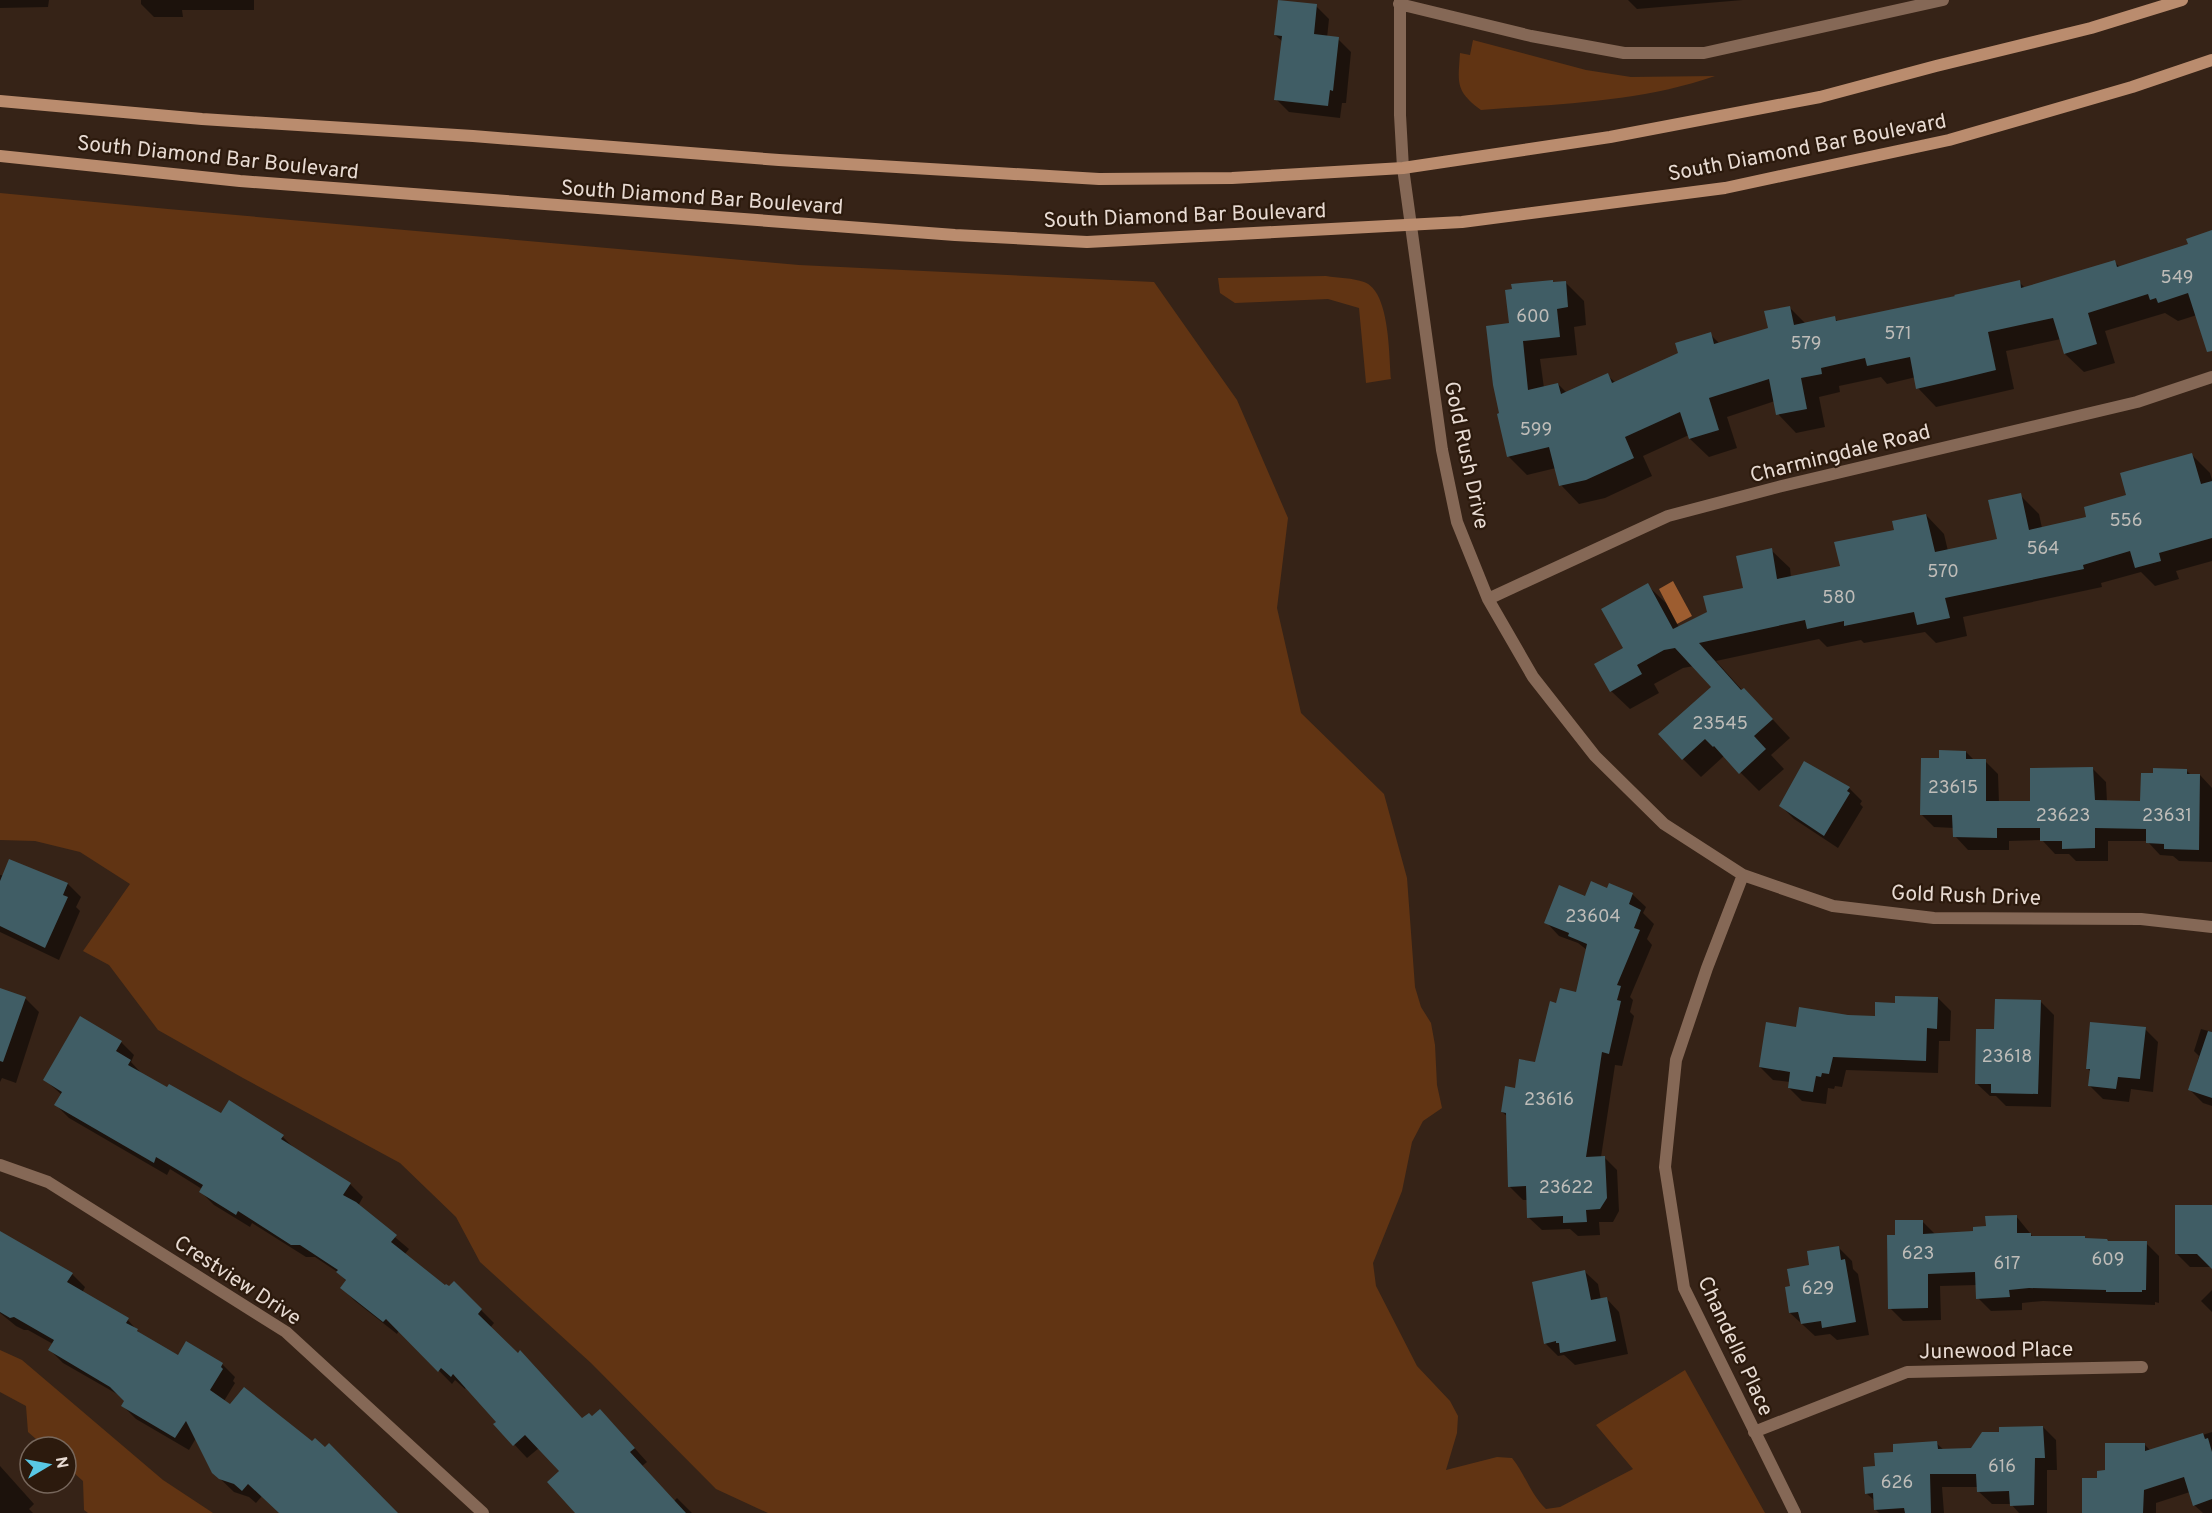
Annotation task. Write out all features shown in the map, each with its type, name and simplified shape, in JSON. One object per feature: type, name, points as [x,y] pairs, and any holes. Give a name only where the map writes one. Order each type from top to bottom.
[{"type":"main road","name":"South Diamond Bar Boulevard","points":[[0,101],[202,119],[473,136],[779,160],[1099,179],[1232,178],[1403,168],[1610,137],[1820,97],[2091,28],[2182,0]]},
{"type":"main road","name":"South Diamond Bar Boulevard","points":[[0,156],[240,182],[967,236],[1087,242],[1474,221],[1725,188],[1950,140],[2132,87],[2212,60]]},
{"type":"street","points":[[1400,2],[1531,36],[1624,53],[1704,53],[1942,0]]},
{"type":"street","name":"Gold Rush Drive","points":[[1400,2],[1400,115],[1403,168],[1442,450],[1457,522],[1488,599],[1533,677],[1595,756],[1664,824],[1743,875],[1833,906],[1934,918],[2141,919],[2212,927]]},
{"type":"street","name":"Charmingdale Road","points":[[1488,599],[1668,516],[1778,487],[2137,402],[2212,377]]},
{"type":"street","name":"Chandelle Place","points":[[1743,875],[1707,968],[1676,1060],[1665,1167],[1684,1288],[1795,1513]]},
{"type":"street","name":"Crestview Drive","points":[[0,1165],[48,1182],[286,1332],[483,1513]]},
{"type":"street","name":"Junewood Place","points":[[1754,1432],[1907,1372],[2142,1367]]},
{"type":"shaded area","points":[[1473,40],[1586,70],[1631,77],[1715,76],[1687,85],[1629,97],[1481,110],[1462,92],[1459,79],[1460,53],[1470,55]]},
{"type":"shaded area","points":[[0,193],[799,265],[1154,282],[1237,400],[1288,518],[1277,608],[1301,713],[1384,794],[1407,878],[1415,987],[1421,1007],[1431,1023],[1435,1045],[1437,1085],[1442,1108],[1423,1121],[1412,1142],[1402,1191],[1373,1263],[1376,1286],[1417,1366],[1450,1401],[1458,1416],[1457,1433],[1446,1470],[1497,1457],[1512,1458],[1546,1509],[1560,1507],[1633,1469],[1596,1425],[1685,1370],[1765,1513],[768,1513],[716,1489],[591,1363],[480,1262],[456,1217],[400,1163],[158,1030],[109,965],[83,951],[130,884],[80,852],[35,841],[0,840]]},
{"type":"shaded area","points":[[1326,276],[1364,282],[1373,288],[1379,298],[1386,325],[1391,379],[1366,383],[1359,308],[1328,299],[1235,303],[1220,293],[1218,278]]},
{"type":"shaded area","points":[[1673,581],[1692,616],[1677,624],[1659,589]]},
{"type":"shaded area","points":[[0,1350],[22,1360],[163,1480],[213,1513],[88,1513],[84,1510],[83,1481],[78,1477],[78,1435],[31,1435],[28,1432],[26,1406],[0,1392]]},
{"type":"building","points":[[1278,0],[1317,4],[1314,34],[1339,37],[1333,91],[1330,90],[1328,106],[1274,100],[1282,36],[1274,35]]},
{"type":"building","points":[[2212,230],[2212,351],[2207,352],[2188,293],[2158,303],[2156,298],[2150,300],[2148,294],[2088,313],[2097,344],[2064,354],[2053,318],[1988,332],[1996,370],[1947,382],[1916,389],[1910,357],[1867,366],[1865,358],[1821,368],[1822,374],[1801,378],[1807,409],[1776,415],[1769,379],[1709,398],[1719,430],[1689,439],[1680,412],[1625,437],[1634,458],[1586,480],[1559,486],[1549,447],[1507,457],[1497,414],[1499,413],[1486,326],[1509,323],[1505,290],[1512,289],[1511,284],[1566,281],[1568,307],[1557,309],[1560,337],[1523,341],[1528,390],[1558,383],[1561,394],[1608,373],[1612,383],[1678,353],[1675,343],[1711,332],[1714,344],[1768,328],[1764,311],[1790,306],[1794,325],[1835,316],[1836,321],[2020,280],[2021,288],[2115,260],[2117,267],[2188,244],[2186,239]]},
{"type":"building","points":[[2192,453],[2201,484],[2212,481],[2212,538],[2159,553],[2161,561],[2135,568],[2130,551],[2083,565],[2084,569],[1945,598],[1950,618],[1917,625],[1914,612],[1844,626],[1844,621],[1807,629],[1805,620],[1699,643],[1741,690],[1744,688],[1773,719],[1754,736],[1766,749],[1739,774],[1705,739],[1682,760],[1658,734],[1711,687],[1675,648],[1664,650],[1637,665],[1642,674],[1610,692],[1594,664],[1623,648],[1601,609],[1648,583],[1673,629],[1707,612],[1703,596],[1743,588],[1736,556],[1772,548],[1777,579],[1840,566],[1834,542],[1894,530],[1892,521],[1926,514],[1935,552],[1997,539],[1988,500],[2021,493],[2029,530],[2086,517],[2084,507],[2126,495],[2120,473]]},
{"type":"building","points":[[1939,750],[1966,751],[1966,759],[1986,759],[1986,801],[2030,801],[2030,768],[2093,767],[2095,800],[2140,801],[2141,773],[2153,773],[2153,768],[2187,769],[2187,774],[2200,774],[2199,850],[2164,849],[2164,844],[2146,843],[2146,829],[2095,828],[2095,848],[2062,849],[2062,841],[2040,841],[2040,828],[1997,828],[1997,838],[1953,837],[1952,815],[1920,815],[1921,758],[1939,758]]},
{"type":"building","points":[[1804,761],[1850,787],[1847,791],[1850,793],[1824,836],[1779,806]]},
{"type":"building","points":[[9,859],[68,883],[63,895],[68,897],[45,948],[0,926],[0,881]]},
{"type":"building","points":[[1591,881],[1607,888],[1609,883],[1633,893],[1629,904],[1641,910],[1634,928],[1640,930],[1617,985],[1621,986],[1617,1000],[1621,1001],[1609,1054],[1602,1052],[1586,1157],[1605,1156],[1607,1198],[1600,1209],[1586,1210],[1587,1222],[1563,1223],[1563,1216],[1527,1218],[1526,1186],[1508,1187],[1506,1113],[1501,1112],[1505,1086],[1515,1088],[1519,1059],[1535,1062],[1550,1001],[1556,1003],[1560,988],[1576,992],[1587,944],[1568,936],[1569,933],[1544,923],[1559,885],[1585,896]]},
{"type":"building","points":[[0,988],[26,997],[3,1062],[0,1061]]},
{"type":"building","points":[[1895,996],[1938,997],[1937,1029],[1927,1028],[1926,1061],[1833,1057],[1829,1074],[1822,1073],[1821,1077],[1816,1076],[1813,1092],[1788,1088],[1790,1072],[1759,1067],[1766,1022],[1796,1027],[1799,1007],[1848,1015],[1875,1016],[1875,1002],[1895,1003]]},
{"type":"building","points":[[1995,999],[2041,1000],[2038,1094],[1991,1093],[1991,1084],[1975,1084],[1976,1029],[1994,1029]]},
{"type":"building","points":[[80,1016],[122,1041],[116,1051],[131,1060],[128,1065],[167,1087],[169,1084],[221,1113],[229,1100],[284,1135],[281,1139],[351,1183],[343,1195],[356,1202],[397,1235],[391,1242],[445,1285],[449,1286],[454,1281],[482,1309],[478,1314],[518,1353],[520,1350],[582,1418],[589,1413],[592,1416],[600,1409],[635,1448],[630,1452],[686,1513],[575,1513],[547,1482],[559,1471],[525,1435],[513,1446],[493,1424],[496,1422],[453,1374],[451,1377],[441,1368],[438,1372],[386,1319],[383,1322],[340,1288],[346,1280],[336,1272],[338,1270],[300,1245],[291,1245],[238,1211],[236,1215],[199,1192],[203,1185],[156,1157],[154,1163],[54,1105],[62,1092],[43,1080]]},
{"type":"building","points":[[2090,1022],[2146,1027],[2140,1079],[2118,1077],[2116,1089],[2088,1086],[2090,1069],[2086,1069]]},
{"type":"building","points":[[2208,1031],[2212,1032],[2212,1098],[2188,1090]]},
{"type":"building","points":[[2175,1205],[2212,1205],[2212,1269],[2197,1254],[2175,1254]]},
{"type":"building","points":[[2017,1215],[2017,1233],[2031,1233],[2031,1236],[2085,1236],[2085,1238],[2107,1239],[2108,1241],[2147,1241],[2146,1290],[2106,1292],[2106,1290],[2029,1288],[2009,1290],[2010,1297],[1976,1299],[1975,1272],[1928,1274],[1928,1308],[1888,1309],[1887,1235],[1895,1235],[1895,1220],[1923,1220],[1923,1234],[1973,1231],[1973,1227],[1986,1226],[1985,1216]]},
{"type":"building","points":[[0,1231],[73,1273],[67,1282],[129,1318],[126,1323],[138,1329],[137,1331],[178,1355],[186,1341],[223,1363],[221,1367],[223,1369],[210,1390],[230,1404],[244,1387],[312,1441],[315,1438],[325,1447],[329,1443],[398,1513],[279,1513],[248,1484],[242,1491],[234,1484],[219,1479],[212,1473],[186,1421],[175,1438],[121,1406],[124,1401],[110,1387],[48,1350],[54,1340],[14,1317],[10,1318],[0,1312]]},
{"type":"building","points":[[1839,1246],[1841,1260],[1845,1259],[1856,1322],[1822,1328],[1821,1321],[1801,1324],[1798,1312],[1789,1313],[1785,1287],[1790,1286],[1787,1269],[1809,1265],[1807,1251]]},
{"type":"building","points":[[1585,1270],[1591,1300],[1607,1297],[1616,1341],[1560,1353],[1559,1343],[1556,1341],[1544,1344],[1532,1282]]},
{"type":"building","points":[[2043,1426],[2045,1458],[2035,1458],[2034,1505],[2010,1506],[2009,1491],[1977,1492],[1976,1474],[1930,1474],[1931,1513],[1905,1513],[1904,1508],[1874,1510],[1873,1493],[1865,1494],[1863,1467],[1875,1466],[1874,1453],[1893,1452],[1893,1444],[1937,1441],[1938,1449],[1971,1448],[1982,1432],[1999,1432],[1999,1427]]},
{"type":"building","points":[[2203,1433],[2205,1439],[2208,1438],[2212,1452],[2212,1499],[2193,1506],[2184,1477],[2144,1490],[2143,1513],[2082,1513],[2082,1478],[2097,1478],[2097,1471],[2105,1470],[2105,1443],[2145,1443],[2145,1451]]}]
